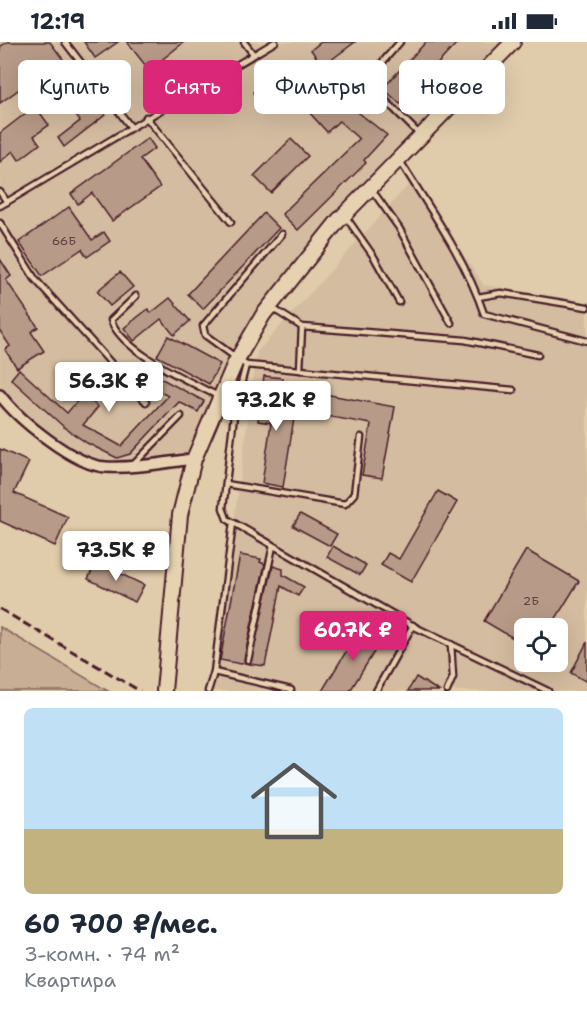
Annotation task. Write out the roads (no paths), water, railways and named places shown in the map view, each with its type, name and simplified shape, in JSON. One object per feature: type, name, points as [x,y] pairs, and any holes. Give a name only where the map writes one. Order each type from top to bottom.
[{"type":"main road","points":[[164,691],[180,515],[194,459],[221,398],[270,306],[344,214],[513,42]]},
{"type":"street","points":[[0,395],[12,411],[69,454],[104,468],[194,459]]},
{"type":"lane","points":[[65,42],[130,126]]},
{"type":"lane","points":[[244,42],[254,54]]},
{"type":"lane","points":[[0,206],[130,126],[275,42]]},
{"type":"lane","points":[[400,42],[366,81],[421,136]]},
{"type":"lane","points":[[146,117],[231,222]]},
{"type":"lane","points":[[399,158],[429,206],[478,297],[484,314],[587,341]]},
{"type":"lane","points":[[370,188],[399,228],[451,322]]},
{"type":"lane","points":[[0,192],[7,202]]},
{"type":"lane","points":[[344,214],[374,257],[399,302]]},
{"type":"lane","points":[[0,223],[35,279],[146,402]]},
{"type":"lane","points":[[282,234],[203,326],[205,335],[242,361],[300,370],[513,390]]},
{"type":"lane","points":[[478,297],[501,292],[587,307]]},
{"type":"lane","points":[[136,296],[111,320],[115,332],[168,369],[221,398]]},
{"type":"lane","points":[[270,306],[302,327],[465,340],[538,355]]},
{"type":"lane","points":[[300,370],[302,327]]},
{"type":"lane","points":[[242,361],[223,508],[227,519],[413,625],[548,691]]},
{"type":"lane","points":[[133,465],[181,416]]},
{"type":"lane","points":[[226,484],[345,504],[354,494],[361,437]]},
{"type":"lane","points":[[208,691],[214,672],[233,523]]},
{"type":"lane","points":[[248,660],[273,546]]},
{"type":"lane","points":[[376,691],[413,625]]},
{"type":"lane","points":[[447,691],[453,677],[451,644]]},
{"type":"lane","points":[[214,672],[291,690]]},
{"type":"railway","points":[[0,609],[140,691]]}]
